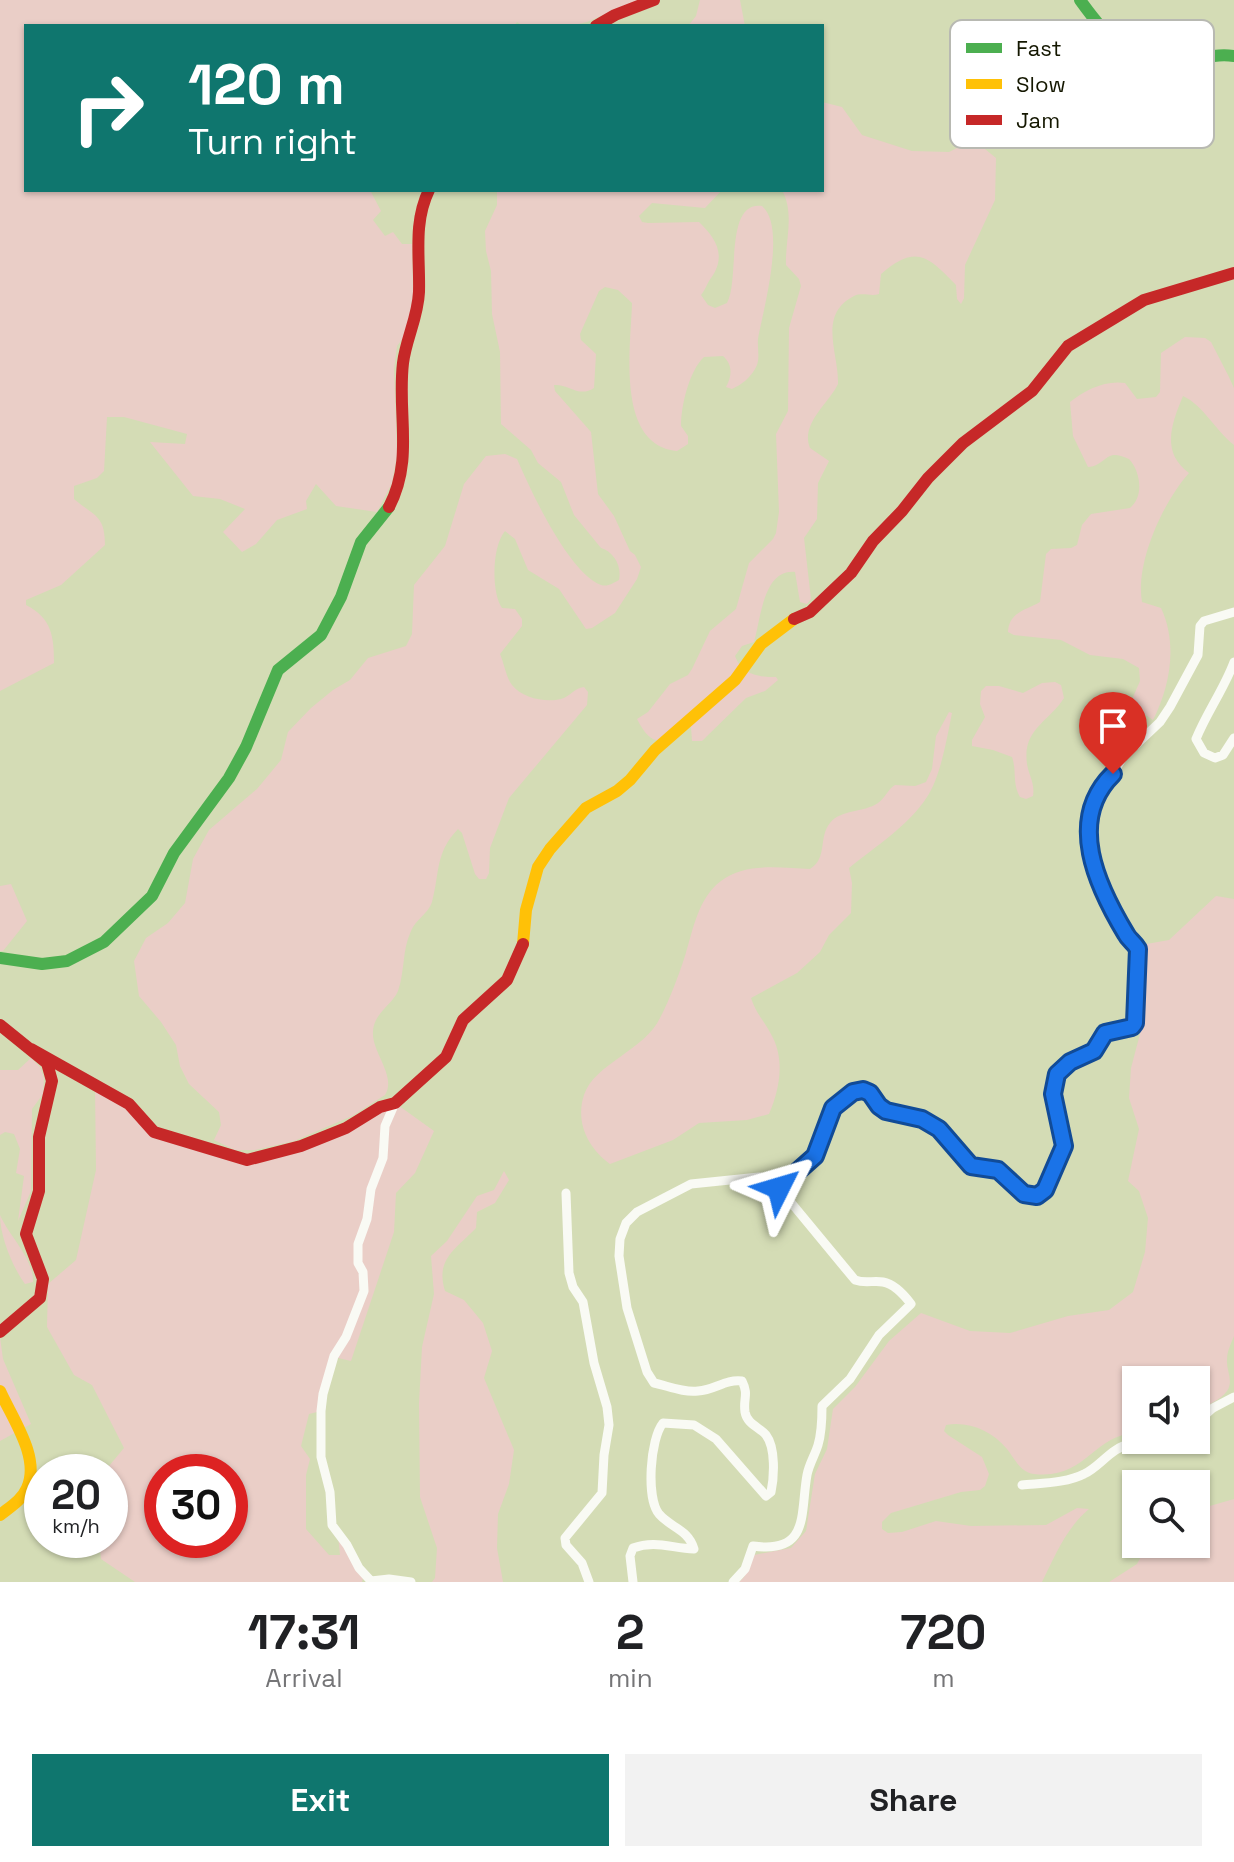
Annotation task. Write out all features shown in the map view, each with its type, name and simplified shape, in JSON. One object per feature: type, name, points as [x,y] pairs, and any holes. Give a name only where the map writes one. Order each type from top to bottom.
[{"type":"street","points":[[599,24],[654,0]]},
{"type":"street","points":[[1080,0],[1094,20]]},
{"type":"street","points":[[1214,54],[1234,56]]},
{"type":"street","points":[[0,958],[42,964],[67,961],[104,942],[152,896],[174,853],[229,778],[246,747],[278,670],[321,635],[341,597],[361,542],[390,506],[399,485],[404,462],[403,363],[416,316],[419,294],[418,231],[421,207],[428,192]]},
{"type":"street","points":[[411,1582],[389,1579],[371,1581],[359,1568],[332,1525],[330,1492],[321,1457],[323,1394],[334,1356],[346,1337],[364,1291],[363,1272],[358,1263],[358,1244],[367,1219],[371,1189],[383,1158],[385,1126],[395,1103],[446,1057],[463,1020],[507,980],[516,965],[524,941],[526,910],[538,867],[586,808],[630,780],[655,750],[735,680],[761,644],[792,620],[810,612],[851,573],[873,541],[928,478],[963,443],[1032,391],[1068,346],[1144,300],[1234,273]]},
{"type":"street","points":[[779,1188],[815,1156],[833,1108],[853,1092],[863,1090],[870,1093],[886,1111],[922,1119],[939,1129],[971,1166],[998,1170],[1024,1194],[1037,1196],[1045,1190],[1064,1146],[1053,1094],[1057,1074],[1070,1062],[1094,1051],[1105,1033],[1132,1027],[1136,1015],[1138,949],[1128,938],[1095,873],[1088,832],[1093,801],[1123,757],[1160,722],[1170,707],[1198,655],[1200,626],[1204,621],[1234,612]]},
{"type":"street","points":[[1234,662],[1204,717],[1196,739],[1204,753],[1215,758],[1223,755],[1234,738]]},
{"type":"street","points":[[0,1025],[47,1063],[52,1081],[39,1137],[39,1191],[26,1234],[43,1279],[40,1298],[0,1332]]},
{"type":"street","points":[[31,1049],[129,1104],[154,1132],[247,1160],[301,1146],[346,1128],[380,1107],[395,1103]]},
{"type":"street","points":[[633,1582],[630,1556],[633,1548],[664,1543],[694,1549],[679,1527],[666,1521],[651,1501],[655,1437],[663,1423],[694,1425],[716,1439],[766,1496],[771,1492],[774,1481],[771,1446],[766,1436],[748,1421],[745,1412],[747,1392],[742,1381],[726,1380],[698,1391],[654,1383],[647,1372],[627,1308],[619,1256],[620,1239],[626,1223],[637,1212],[691,1184],[759,1177],[769,1178],[779,1188],[855,1280],[865,1284],[883,1282],[905,1295],[911,1304],[879,1335],[850,1379],[822,1406],[819,1441],[808,1469],[803,1524],[791,1540],[773,1548],[753,1546],[745,1569],[733,1582]]},
{"type":"street","points":[[566,1193],[569,1273],[573,1287],[583,1302],[609,1425],[602,1493],[565,1538],[566,1545],[582,1563],[589,1582]]},
{"type":"street","points":[[0,1391],[21,1430],[33,1473],[21,1499],[0,1515]]},
{"type":"street","points":[[1210,1411],[1234,1397]]},
{"type":"street","points":[[1022,1485],[1077,1477],[1122,1447]]},
{"type":"shaded area","points":[[0,0],[638,0],[578,24],[24,24],[24,192],[371,192],[381,211],[373,220],[385,236],[393,232],[402,244],[412,244],[413,294],[407,333],[397,346],[394,369],[397,455],[392,483],[377,512],[336,506],[316,484],[306,501],[307,509],[277,520],[256,544],[242,552],[223,532],[245,509],[220,499],[193,496],[150,442],[185,444],[187,434],[124,417],[107,417],[104,471],[97,478],[74,486],[74,499],[100,522],[105,545],[61,585],[26,600],[26,605],[41,616],[50,629],[54,663],[0,691]]},
{"type":"shaded area","points":[[700,0],[740,0],[745,24],[690,24],[696,16]]},
{"type":"shaded area","points":[[824,102],[842,107],[862,135],[912,151],[949,152],[957,148],[984,148],[996,158],[995,200],[965,265],[961,304],[957,299],[956,285],[946,275],[929,261],[913,257],[904,259],[881,274],[879,294],[854,296],[836,313],[832,336],[838,384],[812,422],[808,439],[810,448],[829,461],[818,483],[817,519],[804,538],[811,599],[807,604],[800,602],[795,572],[776,578],[765,597],[754,642],[742,646],[735,656],[747,671],[778,680],[765,691],[746,698],[702,741],[692,741],[691,727],[666,739],[654,739],[637,719],[648,712],[670,684],[688,675],[710,631],[736,609],[749,563],[776,533],[779,512],[776,434],[788,411],[789,328],[801,286],[799,279],[786,265],[789,218],[783,192],[824,192]]},
{"type":"shaded area","points":[[497,192],[720,192],[705,208],[652,203],[639,216],[642,222],[648,223],[699,222],[710,234],[719,255],[718,262],[701,295],[708,305],[715,308],[727,303],[731,292],[735,244],[742,216],[750,208],[762,206],[773,232],[773,250],[758,339],[758,362],[748,378],[732,389],[726,387],[730,371],[726,359],[723,356],[704,357],[690,380],[682,409],[681,426],[688,436],[688,444],[677,451],[657,445],[644,431],[635,413],[629,367],[632,303],[618,290],[605,287],[599,291],[580,334],[581,340],[596,354],[594,388],[584,392],[554,385],[555,391],[591,432],[598,494],[614,516],[641,567],[637,579],[615,613],[586,629],[559,589],[528,570],[515,539],[505,531],[494,569],[498,601],[502,608],[515,609],[522,619],[522,626],[500,654],[512,685],[528,696],[548,700],[561,699],[584,687],[588,692],[587,705],[509,798],[490,848],[486,879],[479,879],[475,874],[458,829],[445,846],[432,902],[408,938],[398,991],[374,1025],[373,1039],[388,1080],[385,1095],[352,1116],[294,1141],[255,1150],[235,1150],[214,1140],[221,1125],[219,1112],[189,1084],[180,1066],[176,1045],[139,996],[134,961],[146,938],[168,923],[185,903],[193,859],[209,830],[257,789],[281,760],[288,732],[311,708],[350,680],[368,658],[406,646],[412,634],[414,585],[445,546],[464,484],[486,456],[505,454],[517,459],[552,529],[588,577],[601,585],[619,580],[616,560],[601,548],[574,515],[561,482],[501,424],[500,352],[492,314],[491,271],[485,231],[497,205]]},
{"type":"shaded area","points":[[1185,337],[1205,338],[1211,342],[1234,388],[1234,445],[1197,405],[1183,396],[1171,438],[1175,456],[1189,473],[1170,500],[1153,534],[1141,586],[1142,602],[1161,608],[1169,636],[1170,665],[1164,694],[1153,720],[1130,704],[1140,681],[1139,668],[1123,659],[1090,655],[1061,640],[1008,632],[1015,616],[1040,602],[1046,554],[1051,549],[1077,545],[1082,525],[1091,514],[1130,508],[1139,491],[1138,477],[1129,459],[1115,455],[1088,467],[1073,436],[1070,402],[1096,387],[1118,382],[1125,383],[1137,399],[1156,397],[1160,392],[1161,353]]},
{"type":"shaded area","points":[[1042,683],[1061,685],[1064,698],[1029,742],[1027,764],[1033,796],[1026,799],[1020,797],[1018,792],[1012,757],[972,746],[972,740],[985,717],[980,704],[981,691],[986,686],[999,686],[1023,693]]},
{"type":"shaded area","points":[[949,712],[952,713],[943,756],[927,797],[901,826],[849,868],[851,913],[829,935],[820,952],[797,973],[751,998],[773,1038],[779,1057],[778,1086],[769,1114],[747,1120],[699,1123],[673,1140],[610,1164],[602,1158],[585,1134],[582,1124],[584,1095],[598,1074],[643,1039],[660,1018],[680,972],[697,915],[713,888],[741,871],[810,869],[821,854],[826,829],[835,819],[878,803],[895,785],[915,786],[926,782],[932,769],[936,736]]},
{"type":"shaded area","points":[[11,884],[27,921],[0,951],[0,886]]},
{"type":"shaded area","points":[[1216,896],[1234,899],[1234,1336],[1227,1357],[1230,1383],[1227,1391],[1210,1404],[1210,1366],[1122,1366],[1122,1436],[1109,1441],[1078,1464],[1052,1474],[1025,1471],[1007,1449],[987,1432],[963,1425],[946,1425],[944,1431],[948,1435],[982,1457],[989,1474],[985,1486],[980,1490],[961,1492],[891,1513],[882,1522],[882,1529],[888,1533],[902,1532],[936,1521],[971,1526],[1046,1525],[1077,1508],[1089,1509],[1067,1534],[1042,1582],[739,1582],[754,1555],[791,1548],[806,1531],[815,1474],[827,1449],[833,1409],[855,1387],[889,1341],[921,1313],[970,1331],[1010,1333],[1068,1316],[1109,1310],[1133,1292],[1145,1252],[1148,1218],[1139,1191],[1128,1181],[1139,1129],[1129,1098],[1131,1068],[1140,1034],[1141,945],[1169,940]]},
{"type":"shaded area","points":[[31,1058],[40,1067],[44,1078],[43,1094],[32,1109],[31,1191],[18,1221],[24,1176],[16,1173],[20,1149],[14,1134],[5,1132],[0,1135],[0,1070],[18,1070]]},
{"type":"shaded area","points":[[95,1086],[129,1104],[154,1132],[257,1158],[395,1103],[434,1131],[415,1173],[396,1193],[394,1232],[351,1361],[334,1357],[321,1411],[309,1414],[301,1446],[310,1459],[306,1475],[306,1529],[329,1555],[340,1555],[338,1535],[364,1574],[362,1582],[135,1582],[101,1559],[128,1558],[128,1454],[119,1454],[124,1448],[92,1385],[74,1375],[47,1327],[48,1284],[76,1260],[96,1170]]},
{"type":"shaded area","points":[[504,1171],[509,1180],[495,1203],[477,1212],[476,1228],[449,1255],[443,1271],[445,1291],[464,1300],[483,1323],[492,1351],[484,1378],[514,1450],[509,1484],[498,1514],[497,1548],[503,1582],[432,1582],[437,1548],[420,1497],[419,1403],[422,1347],[434,1294],[431,1256],[447,1241],[477,1196],[494,1190]]},
{"type":"shaded area","points":[[0,1215],[30,1265],[33,1282],[25,1284],[16,1269],[4,1241]]},
{"type":"shaded area","points":[[0,1337],[3,1359],[31,1424],[0,1441]]},
{"type":"shaded area","points":[[1234,1499],[1234,1582],[1109,1582],[1137,1564],[1140,1558],[1210,1558],[1210,1506]]},
{"type":"traffic: fast","points":[[1080,0],[1095,20]]},
{"type":"traffic: fast","points":[[1214,56],[1234,56]]},
{"type":"traffic: fast","points":[[0,958],[42,964],[67,961],[104,942],[152,896],[174,853],[229,778],[246,747],[278,670],[321,635],[341,597],[361,542],[389,507]]},
{"type":"traffic: slow","points":[[523,944],[526,910],[538,867],[550,849],[586,808],[630,780],[655,750],[735,680],[761,644],[794,619]]},
{"type":"traffic: slow","points":[[0,1391],[23,1438],[30,1464],[25,1492],[0,1515]]},
{"type":"traffic: jam","points":[[599,24],[654,0]]},
{"type":"traffic: jam","points":[[389,507],[401,471],[403,363],[418,301],[419,228],[428,192]]},
{"type":"traffic: jam","points":[[794,619],[810,612],[851,573],[873,541],[928,478],[963,443],[1032,391],[1068,346],[1144,300],[1234,273]]},
{"type":"traffic: jam","points":[[31,1049],[129,1104],[154,1132],[247,1160],[301,1146],[346,1128],[380,1107],[395,1103],[446,1057],[463,1020],[507,980],[523,944]]},
{"type":"traffic: jam","points":[[0,1025],[47,1063],[52,1081],[39,1137],[39,1191],[26,1234],[43,1279],[40,1298],[0,1332]]},
{"type":"route","points":[[779,1188],[815,1156],[833,1108],[853,1092],[863,1090],[870,1093],[886,1111],[922,1119],[939,1129],[971,1166],[998,1170],[1024,1194],[1037,1196],[1045,1190],[1064,1146],[1053,1094],[1057,1074],[1070,1062],[1094,1051],[1105,1033],[1132,1027],[1135,1023],[1138,949],[1128,938],[1095,873],[1088,832],[1097,791],[1113,774]]}]
